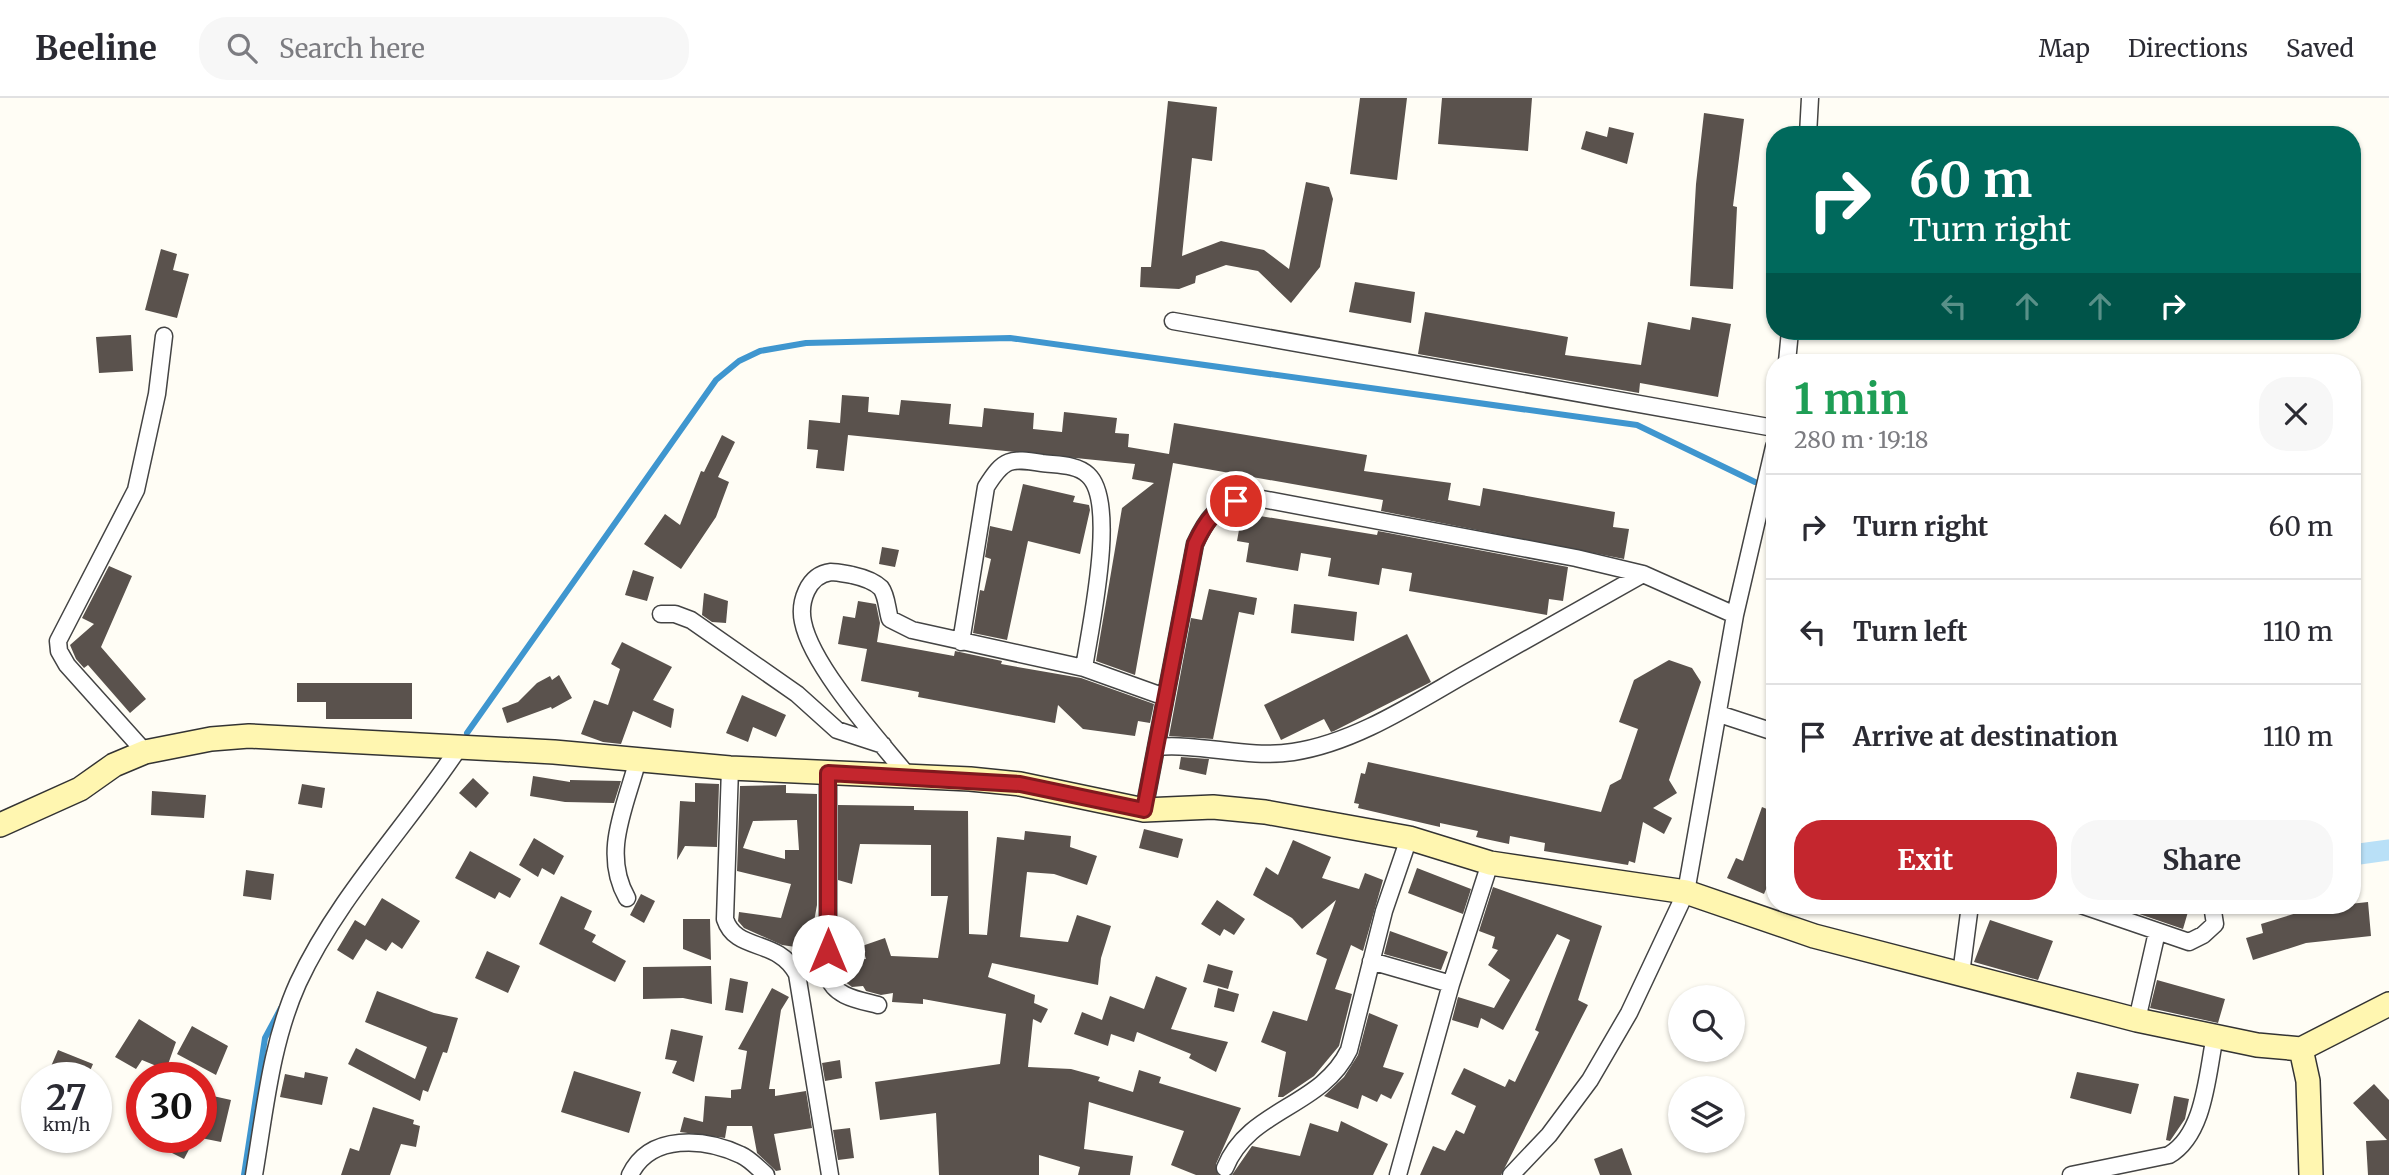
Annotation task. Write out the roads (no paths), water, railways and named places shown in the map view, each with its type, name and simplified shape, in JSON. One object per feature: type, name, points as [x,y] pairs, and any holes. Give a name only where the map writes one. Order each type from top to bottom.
[{"type":"main road","points":[[0,825],[79,789],[114,765],[145,752],[249,736],[1020,784],[1144,810],[1213,807],[1265,812],[1409,838],[1490,863],[1686,892],[1814,936],[2137,1020],[2215,1036],[2301,1049],[2389,1004]]},
{"type":"main road","points":[[2301,1049],[2308,1081],[2311,1175]]},
{"type":"street","points":[[1808,126],[1810,98]]},
{"type":"street","points":[[1173,321],[1766,427]]},
{"type":"street","points":[[145,752],[67,665],[59,651],[58,641],[136,490],[158,394],[164,336]]},
{"type":"street","points":[[961,642],[986,487],[996,471],[1007,461],[1018,459],[1075,467],[1095,482],[1102,501],[1097,580],[1084,668]]},
{"type":"street","points":[[1511,1175],[1549,1135],[1590,1080],[1629,1013],[1686,892],[1735,615],[1766,481]]},
{"type":"street","points":[[1144,810],[1195,544],[1207,519],[1219,508],[1236,501],[1257,498],[1576,558],[1643,574],[1735,615]]},
{"type":"street","points":[[908,776],[816,652],[803,625],[801,605],[805,592],[821,576],[831,572],[861,577],[881,589],[890,619],[897,624],[961,642],[1084,668],[1166,697]]},
{"type":"street","points":[[1156,747],[1184,744],[1221,753],[1294,752],[1343,737],[1399,712],[1643,574]]},
{"type":"street","points":[[661,614],[675,614],[698,625],[797,694],[837,730],[883,745]]},
{"type":"street","points":[[1719,714],[1766,729]]},
{"type":"street","points":[[254,1175],[274,1059],[298,983],[323,938],[357,887],[458,749]]},
{"type":"street","points":[[627,898],[618,882],[613,855],[638,759]]},
{"type":"street","points":[[730,768],[725,919],[734,935],[781,953],[796,974],[830,1175]]},
{"type":"street","points":[[828,773],[828,976],[838,992],[878,1005]]},
{"type":"street","points":[[1225,1168],[1233,1148],[1254,1127],[1310,1093],[1340,1069],[1349,1050],[1371,961],[1409,838]]},
{"type":"street","points":[[1398,1175],[1451,984],[1490,863]]},
{"type":"street","points":[[1961,974],[1969,914]]},
{"type":"street","points":[[2106,914],[2189,942],[2203,935],[2215,924],[2213,914]]},
{"type":"street","points":[[2137,1020],[2157,932]]},
{"type":"street","points":[[1371,961],[1451,984]]},
{"type":"street","points":[[2071,1175],[2169,1155],[2180,1149],[2192,1134],[2215,1036]]},
{"type":"street","points":[[631,1175],[635,1166],[654,1149],[689,1142],[717,1146],[743,1156],[766,1175]]},
{"type":"waterway","points":[[467,733],[716,380],[739,361],[760,351],[806,343],[1010,338],[1637,425],[1755,482]]},
{"type":"waterway","points":[[2361,854],[2389,850]]},
{"type":"waterway","points":[[244,1175],[265,1038],[281,1008]]}]
